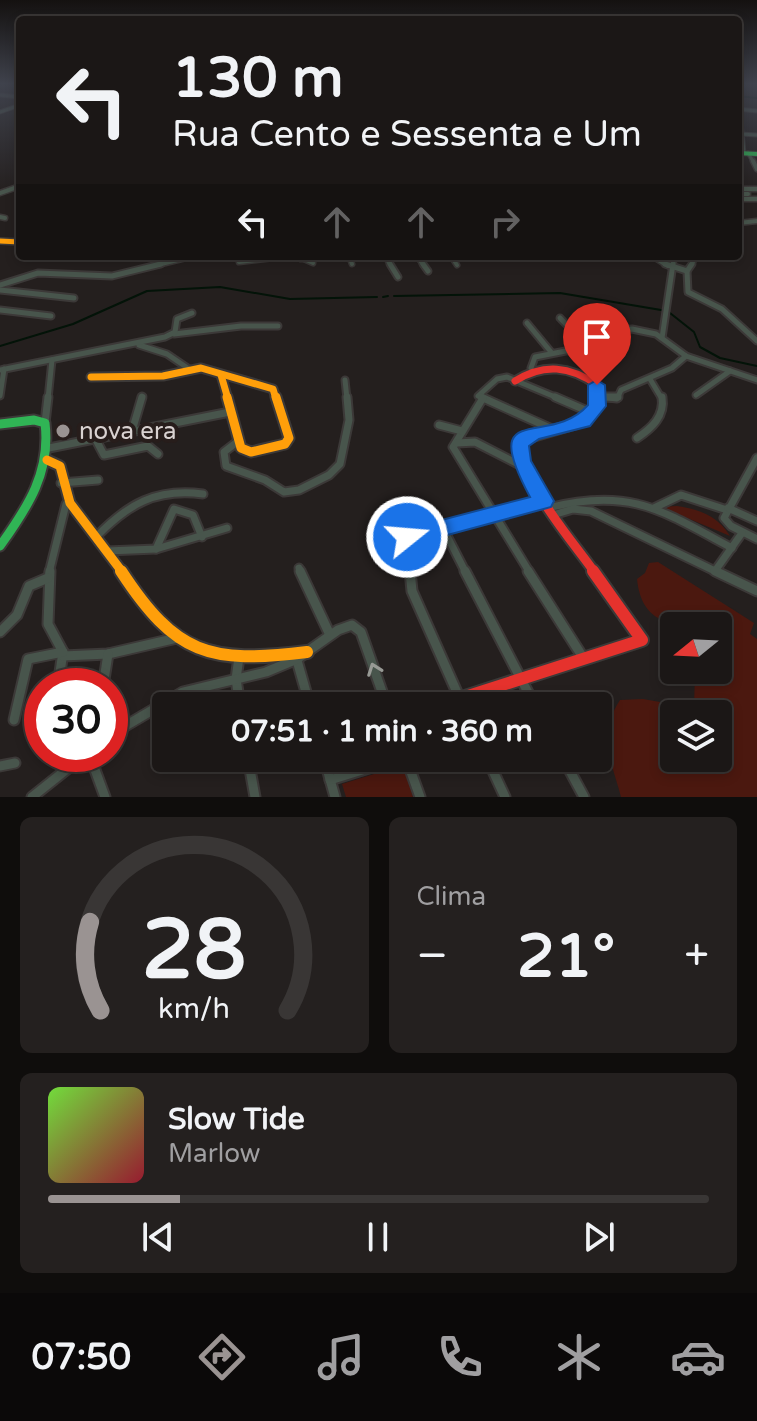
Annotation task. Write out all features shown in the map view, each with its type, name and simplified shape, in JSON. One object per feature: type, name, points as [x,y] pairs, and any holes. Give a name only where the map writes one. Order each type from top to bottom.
[{"type":"street","points":[[747,153],[757,169]]},
{"type":"street","points":[[0,287],[30,275],[100,277],[176,260]]},
{"type":"street","points":[[239,262],[262,260]]},
{"type":"street","points":[[304,260],[313,263]]},
{"type":"street","points":[[350,260],[352,264]]},
{"type":"street","points":[[387,260],[398,277]]},
{"type":"street","points":[[420,260],[428,271]]},
{"type":"street","points":[[454,260],[457,265]]},
{"type":"street","points":[[659,260],[675,270],[687,271]]},
{"type":"street","points":[[662,338],[674,260]]},
{"type":"street","points":[[694,260],[687,271],[688,292],[722,309],[757,341]]},
{"type":"street","points":[[11,291],[30,275]]},
{"type":"street","points":[[0,287],[74,298]]},
{"type":"street","points":[[0,310],[51,316]]},
{"type":"street","points":[[174,334],[177,319],[192,313]]},
{"type":"street","points":[[560,318],[587,346]]},
{"type":"street","points":[[241,326],[246,320]]},
{"type":"street","points":[[527,323],[551,352]]},
{"type":"street","points":[[0,396],[2,369],[174,334],[241,326],[278,326]]},
{"type":"street","points":[[531,368],[535,357],[587,346],[606,333],[626,329],[649,331],[686,356],[757,380]]},
{"type":"street","points":[[135,344],[167,354],[189,369]]},
{"type":"street","points":[[599,397],[617,399],[621,390],[650,379],[686,356]]},
{"type":"street","points":[[0,546],[35,496],[47,460],[49,448],[45,423],[52,360]]},
{"type":"street","points":[[487,692],[642,640],[548,508],[524,467],[520,446],[524,439],[552,429],[579,425],[592,413],[599,397],[597,385],[552,365],[531,368],[511,379]]},
{"type":"street","points":[[91,377],[163,376],[201,368],[273,389],[288,441],[279,448],[246,452],[237,442],[221,375]]},
{"type":"street","points":[[696,395],[730,371]]},
{"type":"street","points":[[584,659],[453,447],[481,397],[499,377],[511,379],[592,413]]},
{"type":"street","points":[[637,438],[657,421],[662,406],[660,393],[650,379]]},
{"type":"street","points":[[237,442],[224,452],[223,463],[232,470],[265,480],[279,490],[299,490],[329,475],[340,464],[349,420],[345,380]]},
{"type":"street","points":[[132,431],[142,397]]},
{"type":"street","points":[[481,397],[552,429]]},
{"type":"street","points":[[49,448],[230,412]]},
{"type":"street","points":[[0,424],[34,420],[45,423]]},
{"type":"street","points":[[439,425],[462,431]]},
{"type":"street","points":[[95,438],[104,455],[148,446],[158,454]]},
{"type":"street","points":[[457,443],[475,442],[524,467]]},
{"type":"street","points":[[757,458],[724,518],[742,533],[757,539]]},
{"type":"street","points":[[47,460],[60,466],[66,504],[48,578],[46,617],[63,654],[61,668]]},
{"type":"street","points":[[61,483],[98,480]]},
{"type":"street","points":[[96,537],[112,519],[142,498],[166,490],[203,494]]},
{"type":"street","points":[[654,508],[681,495],[757,521]]},
{"type":"street","points":[[457,692],[412,591],[405,542],[410,534],[494,513],[548,508],[608,496],[654,508],[732,548]]},
{"type":"street","points":[[66,504],[107,551],[150,613],[177,638],[207,651],[239,657],[296,656]]},
{"type":"street","points":[[548,508],[591,511],[757,591]]},
{"type":"street","points":[[156,549],[170,512],[174,509],[193,515],[202,537]]},
{"type":"street","points":[[442,526],[527,692]]},
{"type":"street","points":[[107,551],[156,549],[227,528]]},
{"type":"street","points":[[715,571],[742,533]]},
{"type":"street","points":[[299,568],[330,635]]},
{"type":"street","points":[[0,632],[17,615],[29,586],[48,578]]},
{"type":"street","points":[[128,724],[173,696],[236,679],[307,652],[330,635],[352,625],[361,632],[382,692]]},
{"type":"street","points":[[14,720],[28,659],[63,654],[108,654],[177,638]]},
{"type":"street","points":[[106,668],[108,654]]},
{"type":"street","points":[[296,656],[306,692]]},
{"type":"street","points":[[238,692],[239,657]]},
{"type":"street","points":[[0,766],[15,763]]},
{"type":"street","points":[[32,797],[64,772]]},
{"type":"street","points":[[96,772],[105,797]]},
{"type":"street","points":[[251,772],[255,797]]},
{"type":"street","points":[[328,772],[335,797]]},
{"type":"street","points":[[330,780],[357,772]]},
{"type":"street","points":[[410,772],[420,797]]},
{"type":"street","points":[[493,772],[505,797]]},
{"type":"street","points":[[571,772],[584,797]]},
{"type":"shaded area","points":[[677,506],[707,515],[720,523],[730,536],[661,507]]},
{"type":"shaded area","points":[[658,562],[754,623],[750,634],[757,639],[757,797],[621,797],[612,766],[612,716],[620,700],[660,702],[660,772],[732,772],[732,700],[694,700],[695,684],[732,684],[732,612],[660,612],[660,618],[646,607],[640,595],[637,579],[645,573],[649,563]]},
{"type":"shaded area","points":[[381,772],[405,772],[413,797],[346,797],[342,784]]},
{"type":"waterway","points":[[0,346],[73,324],[147,291],[220,287],[290,299],[377,297]]},
{"type":"waterway","points":[[394,296],[560,293],[661,310]]},
{"type":"waterway","points":[[383,297],[388,296]]},
{"type":"waterway","points":[[670,313],[694,332],[700,347],[720,358],[757,366]]},
{"type":"traffic: fast","points":[[742,153],[757,154]]},
{"type":"traffic: fast","points":[[0,424],[34,420],[45,423],[47,441],[43,473],[37,489],[0,546]]},
{"type":"traffic: slow","points":[[0,241],[16,242]]},
{"type":"traffic: slow","points":[[91,377],[163,376],[201,368],[273,389],[289,438],[285,444],[251,452],[241,448],[221,375]]},
{"type":"traffic: slow","points":[[47,460],[60,466],[70,503],[150,613],[172,635],[207,652],[226,655],[246,657],[307,652]]},
{"type":"traffic: jam","points":[[480,692],[642,640],[528,477],[521,458],[524,439],[575,424],[594,411],[597,385],[577,373],[556,368],[536,370],[515,381]]},
{"type":"place","name":"nova era","points":[[63,431]]},
{"type":"route","points":[[407,537],[543,501],[521,461],[520,446],[524,439],[533,434],[583,422],[597,406],[597,385]]}]
